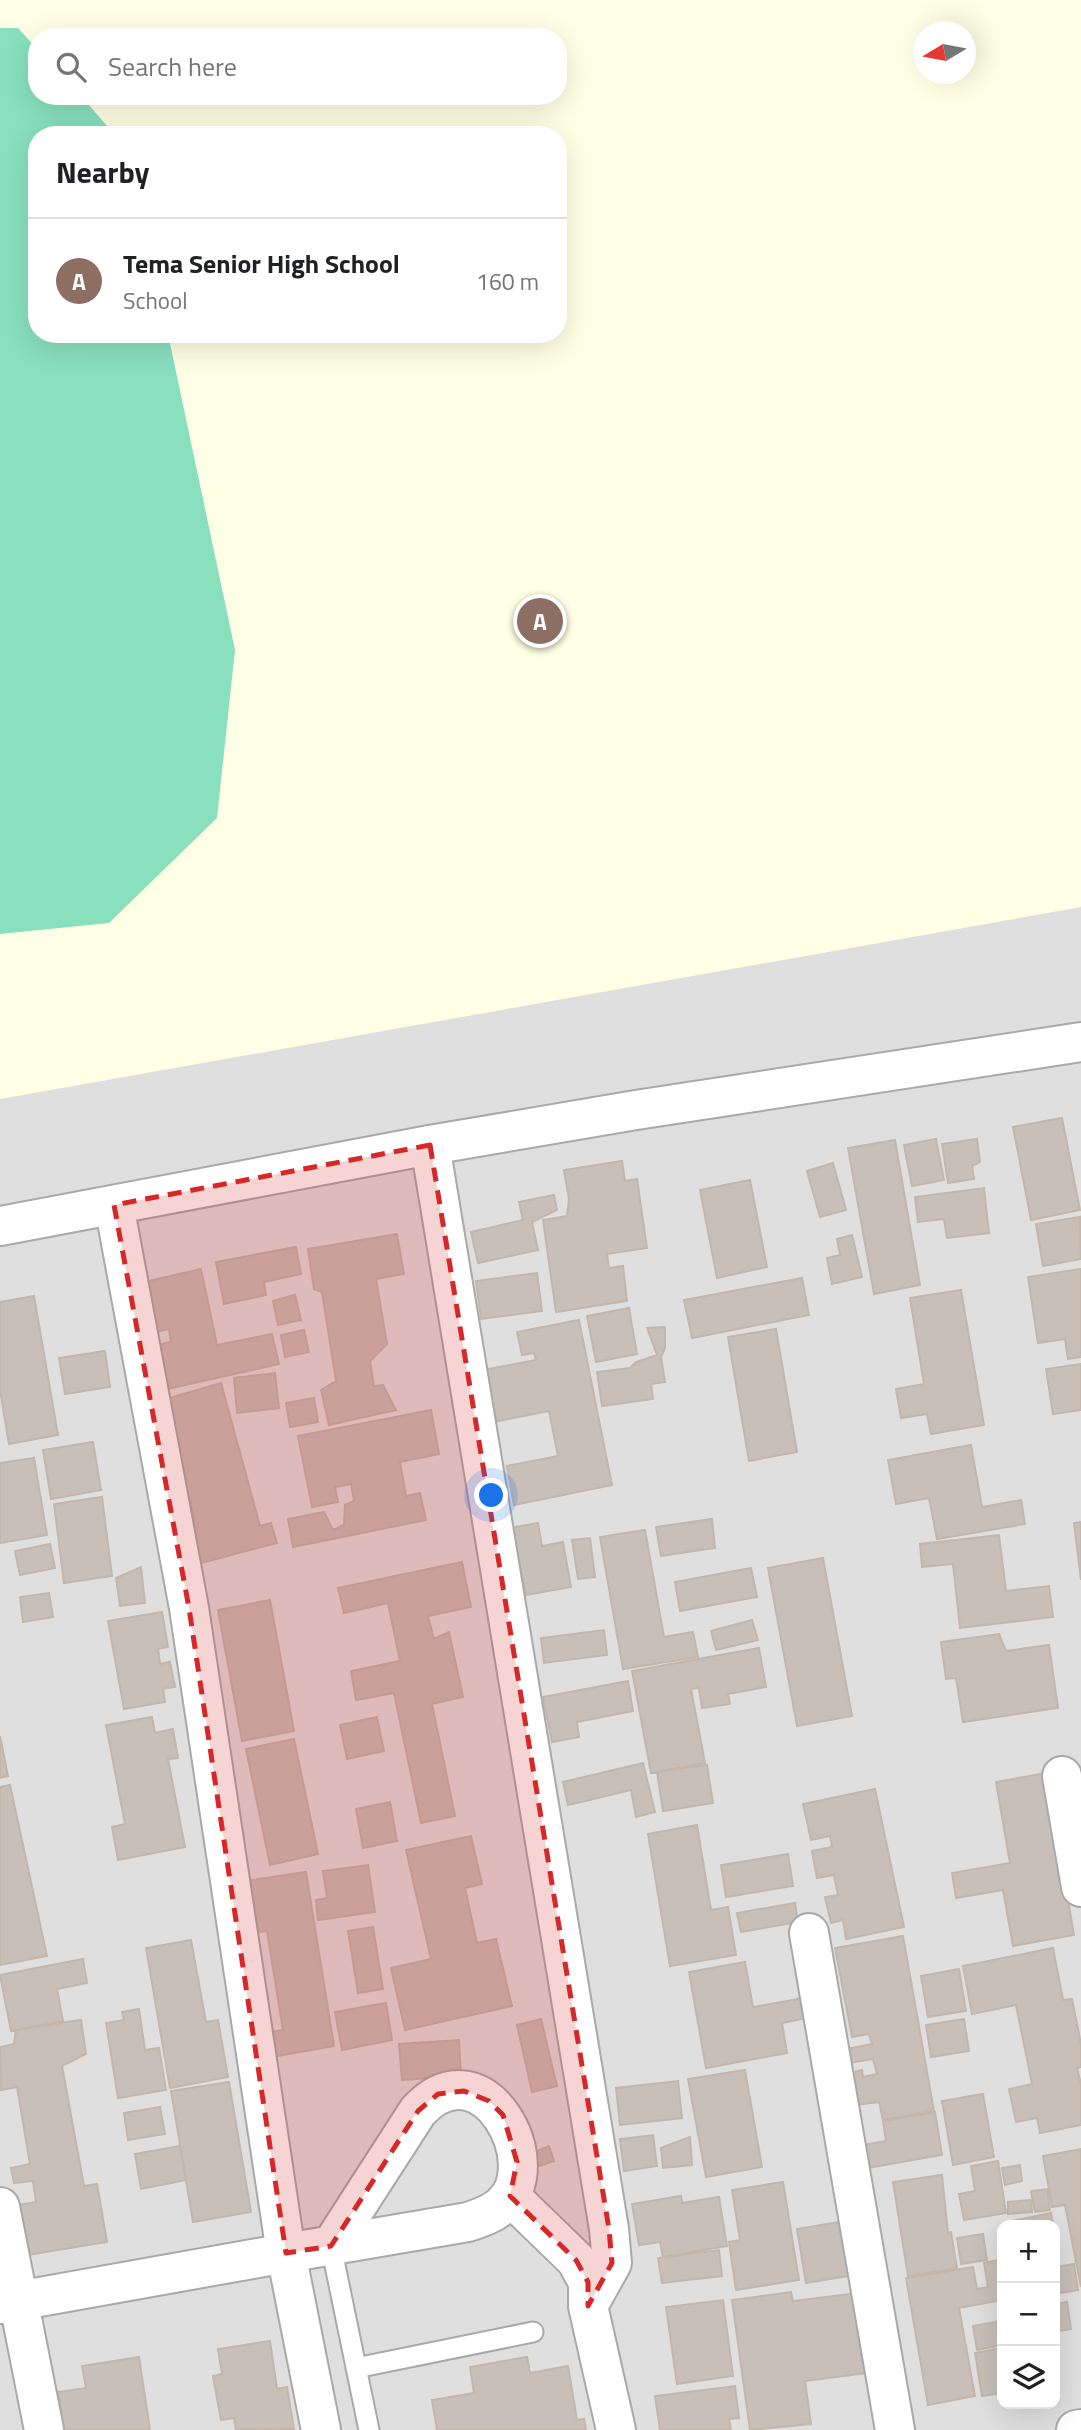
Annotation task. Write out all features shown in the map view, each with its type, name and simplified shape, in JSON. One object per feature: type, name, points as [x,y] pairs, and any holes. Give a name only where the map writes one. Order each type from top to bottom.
[{"type":"street","points":[[0,1226],[430,1145],[636,1110],[1081,1042]]},
{"type":"street","points":[[430,1145],[609,2229],[612,2263],[588,2306]]},
{"type":"street","points":[[114,1205],[189,1608],[286,2253],[321,2430]]},
{"type":"street","points":[[1062,1776],[1081,1887]]},
{"type":"street","points":[[809,1933],[895,2430]]},
{"type":"street","points":[[9,2302],[286,2253],[331,2246],[468,2222],[503,2205],[517,2180],[516,2151],[502,2115],[483,2097],[464,2091],[447,2091],[426,2102],[331,2246]]},
{"type":"street","points":[[510,2196],[576,2260],[588,2282],[588,2306],[616,2430]]},
{"type":"street","points":[[0,2207],[9,2302],[44,2430]]},
{"type":"lane","points":[[331,2246],[369,2430]]},
{"type":"lane","points":[[356,2368],[533,2332]]},
{"type":"highlighted area","points":[[430,1145],[609,2229],[612,2263],[588,2306],[588,2282],[576,2260],[510,2196],[517,2162],[503,2115],[489,2101],[464,2091],[438,2094],[418,2111],[331,2246],[286,2253],[189,1608],[114,1205]]},
{"type":"shaded area","points":[[0,0],[1081,0],[1081,2430],[0,2430]]},
{"type":"shaded area","points":[[0,0],[1081,0],[1081,907],[0,1099]]},
{"type":"green space","points":[[0,28],[18,28],[28,39],[28,105],[89,105],[107,126],[28,126],[28,343],[170,343],[235,650],[217,818],[109,923],[0,934]]},
{"type":"building","points":[[1062,1118],[1080,1210],[1031,1220],[1013,1127]]},
{"type":"building","points":[[936,1139],[944,1180],[912,1186],[904,1145]]},
{"type":"building","points":[[977,1139],[980,1162],[972,1166],[974,1179],[948,1183],[942,1144]]},
{"type":"building","points":[[895,1140],[920,1285],[874,1294],[848,1148]]},
{"type":"building","points":[[622,1161],[625,1181],[637,1179],[647,1248],[607,1254],[609,1268],[623,1266],[627,1301],[556,1312],[543,1220],[567,1216],[569,1199],[564,1170]]},
{"type":"building","points":[[833,1163],[846,1210],[820,1217],[807,1171]]},
{"type":"building","points":[[750,1180],[767,1267],[717,1278],[700,1190]]},
{"type":"building","points":[[984,1188],[989,1233],[947,1238],[944,1219],[918,1222],[915,1197]]},
{"type":"building","points":[[554,1195],[557,1210],[532,1222],[538,1250],[478,1263],[471,1232],[523,1220],[519,1202]]},
{"type":"building","points":[[1080,1217],[1081,1259],[1043,1266],[1036,1224]]},
{"type":"building","points":[[397,1234],[404,1274],[376,1279],[387,1344],[370,1361],[374,1386],[383,1385],[396,1410],[329,1425],[321,1390],[336,1381],[322,1292],[314,1289],[308,1249]]},
{"type":"building","points":[[852,1235],[862,1277],[832,1284],[827,1258],[840,1255],[837,1239]]},
{"type":"building","points":[[296,1247],[301,1274],[264,1282],[266,1295],[224,1304],[216,1262]]},
{"type":"building","points":[[201,1269],[217,1345],[272,1334],[279,1364],[158,1391],[148,1347],[171,1342],[169,1329],[151,1333],[140,1283]]},
{"type":"building","points":[[1081,1269],[1081,1357],[1068,1359],[1065,1339],[1038,1343],[1028,1277]]},
{"type":"building","points":[[537,1273],[542,1311],[481,1319],[476,1281]]},
{"type":"building","points":[[802,1278],[809,1315],[692,1338],[684,1300]]},
{"type":"building","points":[[961,1290],[984,1425],[931,1434],[927,1414],[901,1418],[896,1389],[924,1384],[910,1298]]},
{"type":"building","points":[[295,1295],[301,1320],[278,1325],[273,1301]]},
{"type":"building","points":[[34,1296],[58,1435],[9,1444],[0,1390],[0,1302]]},
{"type":"building","points":[[629,1308],[637,1354],[596,1362],[587,1316]]},
{"type":"building","points":[[579,1320],[612,1485],[514,1505],[507,1466],[558,1456],[549,1411],[493,1422],[483,1370],[536,1360],[534,1353],[522,1355],[517,1332]]},
{"type":"building","points":[[665,1327],[665,1348],[661,1357],[665,1382],[651,1384],[653,1399],[602,1406],[597,1372],[630,1368],[636,1362],[657,1355],[647,1328]]},
{"type":"building","points":[[776,1329],[797,1452],[749,1461],[728,1337]]},
{"type":"building","points":[[304,1330],[309,1352],[285,1357],[281,1335]]},
{"type":"building","points":[[105,1351],[110,1387],[65,1394],[59,1358]]},
{"type":"building","points":[[1081,1364],[1081,1410],[1053,1414],[1046,1369]]},
{"type":"building","points":[[275,1373],[279,1408],[237,1413],[234,1378]]},
{"type":"building","points":[[221,1383],[260,1526],[271,1523],[277,1543],[186,1567],[175,1526],[195,1521],[163,1400]]},
{"type":"building","points":[[314,1398],[318,1422],[290,1427],[286,1403]]},
{"type":"building","points":[[431,1410],[439,1454],[400,1462],[406,1496],[420,1493],[426,1520],[293,1547],[288,1519],[324,1512],[333,1530],[344,1525],[345,1505],[354,1501],[351,1484],[335,1487],[338,1502],[312,1507],[298,1436]]},
{"type":"building","points":[[93,1442],[101,1490],[51,1499],[43,1450]]},
{"type":"building","points":[[971,1445],[982,1507],[1021,1500],[1025,1524],[937,1539],[929,1498],[896,1504],[888,1460]]},
{"type":"building","points":[[34,1458],[47,1535],[0,1543],[0,1463]]},
{"type":"building","points":[[102,1497],[112,1576],[64,1583],[54,1504]]},
{"type":"building","points":[[712,1519],[715,1548],[661,1556],[656,1527]]},
{"type":"building","points":[[1081,1522],[1081,1580],[1074,1523]]},
{"type":"building","points":[[538,1523],[542,1546],[563,1542],[571,1587],[526,1595],[517,1550],[504,1553],[499,1530]]},
{"type":"building","points":[[645,1530],[664,1637],[693,1632],[698,1657],[623,1669],[600,1537]]},
{"type":"building","points":[[999,1535],[1006,1591],[1049,1586],[1053,1617],[960,1628],[953,1564],[922,1567],[920,1544]]},
{"type":"building","points":[[590,1538],[595,1577],[578,1579],[572,1540]]},
{"type":"building","points":[[50,1544],[55,1568],[20,1575],[15,1551]]},
{"type":"building","points":[[823,1558],[852,1716],[797,1726],[768,1568]]},
{"type":"building","points":[[462,1562],[471,1607],[428,1616],[434,1639],[449,1632],[463,1697],[432,1704],[455,1816],[421,1823],[394,1693],[356,1700],[351,1671],[400,1661],[388,1603],[344,1613],[338,1588]]},
{"type":"building","points":[[141,1567],[145,1603],[120,1606],[116,1578]]},
{"type":"building","points":[[751,1568],[757,1597],[680,1611],[675,1582]]},
{"type":"building","points":[[49,1593],[53,1617],[23,1622],[20,1597]]},
{"type":"building","points":[[270,1600],[294,1731],[242,1741],[218,1610]]},
{"type":"building","points":[[162,1612],[168,1647],[158,1649],[160,1664],[170,1662],[175,1687],[163,1689],[165,1702],[124,1709],[108,1621]]},
{"type":"building","points":[[752,1620],[758,1640],[716,1650],[711,1631]]},
{"type":"building","points":[[604,1630],[607,1655],[544,1663],[541,1638]]},
{"type":"building","points":[[999,1634],[1006,1651],[1049,1645],[1058,1708],[963,1722],[956,1678],[946,1679],[941,1642]]},
{"type":"building","points":[[759,1648],[766,1687],[728,1694],[730,1704],[702,1708],[699,1688],[691,1689],[705,1763],[651,1773],[632,1671]]},
{"type":"building","points":[[628,1681],[633,1711],[577,1722],[579,1737],[552,1742],[543,1697]]},
{"type":"building","points":[[152,1717],[155,1733],[173,1729],[178,1758],[168,1759],[185,1847],[118,1860],[112,1827],[125,1824],[106,1725]]},
{"type":"building","points":[[377,1717],[384,1751],[347,1759],[340,1725]]},
{"type":"building","points":[[0,1736],[8,1776],[0,1778]]},
{"type":"building","points":[[294,1739],[318,1854],[270,1865],[246,1749]]},
{"type":"building","points":[[643,1763],[655,1812],[636,1817],[631,1790],[568,1805],[563,1782]]},
{"type":"building","points":[[707,1765],[713,1803],[663,1811],[657,1772]]},
{"type":"building","points":[[1046,1773],[1074,1935],[1013,1946],[1003,1890],[956,1898],[952,1873],[1010,1863],[996,1782]]},
{"type":"building","points":[[10,1785],[47,1956],[0,1965],[0,1787]]},
{"type":"building","points":[[875,1789],[904,1927],[846,1939],[843,1920],[831,1923],[825,1897],[838,1895],[834,1875],[817,1878],[812,1851],[832,1847],[830,1836],[811,1840],[803,1804]]},
{"type":"building","points":[[390,1802],[397,1841],[363,1848],[356,1809]]},
{"type":"building","points":[[697,1825],[711,1910],[728,1907],[736,1955],[670,1966],[648,1834]]},
{"type":"building","points":[[471,1836],[482,1884],[465,1888],[477,1943],[496,1939],[512,2006],[405,2030],[391,1968],[431,1959],[406,1850]]},
{"type":"building","points":[[788,1854],[793,1886],[726,1897],[721,1865]]},
{"type":"building","points":[[368,1865],[375,1912],[318,1920],[316,1900],[327,1898],[323,1871]]},
{"type":"building","points":[[306,1872],[334,2046],[271,2057],[267,2033],[283,2030],[267,1931],[242,1935],[233,1883]]},
{"type":"building","points":[[795,1903],[798,1922],[741,1932],[737,1913]]},
{"type":"building","points":[[373,1927],[383,1989],[358,1993],[348,1931]]},
{"type":"building","points":[[903,1936],[934,2111],[883,2120],[879,2102],[857,2105],[851,2073],[862,2070],[863,2077],[877,2074],[873,2059],[848,2063],[846,2049],[872,2044],[869,2034],[852,2037],[835,1948]]},
{"type":"building","points":[[191,1940],[206,2022],[218,2020],[228,2077],[170,2088],[146,1948]]},
{"type":"building","points":[[1053,1948],[1063,2000],[1072,1999],[1081,2044],[1081,2067],[1077,2068],[1081,2084],[1081,2125],[1040,2133],[1037,2118],[1016,2122],[1009,2089],[1032,2084],[1016,2005],[972,2014],[963,1966]]},
{"type":"building","points":[[83,1959],[87,1983],[57,1989],[63,2021],[11,2031],[0,1975]]},
{"type":"building","points":[[745,1962],[753,2007],[804,1998],[807,2018],[782,2023],[787,2053],[706,2068],[689,1972]]},
{"type":"building","points":[[959,1969],[966,2011],[928,2017],[921,1976]]},
{"type":"building","points":[[386,2003],[392,2040],[342,2050],[335,2012]]},
{"type":"building","points":[[139,2009],[145,2050],[159,2048],[166,2090],[118,2098],[106,2023],[124,2020],[122,2012]]},
{"type":"building","points":[[541,2019],[557,2086],[532,2092],[517,2025]]},
{"type":"building","points":[[964,2019],[969,2051],[931,2057],[926,2025]]},
{"type":"building","points":[[81,2020],[86,2054],[62,2066],[84,2186],[97,2184],[107,2242],[21,2256],[12,2206],[36,2202],[33,2181],[14,2183],[11,2168],[30,2164],[17,2087],[1,2090],[0,2047],[14,2044],[16,2030]]},
{"type":"building","points":[[459,2040],[461,2076],[402,2080],[399,2044]]},
{"type":"building","points":[[745,2070],[762,2167],[706,2177],[688,2079]]},
{"type":"building","points":[[678,2081],[682,2118],[620,2125],[616,2088]]},
{"type":"building","points":[[229,2082],[251,2212],[193,2222],[171,2091]]},
{"type":"building","points":[[983,2094],[994,2157],[953,2165],[942,2101]]},
{"type":"building","points":[[160,2107],[165,2134],[128,2140],[124,2113]]},
{"type":"building","points":[[935,2112],[942,2155],[867,2168],[863,2145],[886,2141],[883,2121]]},
{"type":"building","points":[[653,2135],[657,2166],[624,2171],[620,2139]]},
{"type":"building","points":[[690,2137],[692,2165],[663,2168],[661,2148]]},
{"type":"building","points":[[180,2146],[186,2180],[141,2189],[135,2154]]},
{"type":"building","points":[[549,2146],[554,2161],[536,2167],[531,2153]]},
{"type":"building","points":[[1081,2149],[1081,2287],[1065,2205],[1052,2207],[1043,2156]]},
{"type":"building","points":[[998,2161],[1006,2213],[964,2220],[959,2194],[975,2191],[971,2166]]},
{"type":"building","points":[[1020,2165],[1022,2181],[1005,2185],[1002,2168]]},
{"type":"building","points":[[942,2175],[948,2233],[951,2232],[957,2268],[908,2276],[893,2182]]},
{"type":"building","points":[[783,2182],[799,2280],[736,2290],[729,2242],[740,2240],[732,2190]]},
{"type":"building","points":[[1047,2189],[1050,2210],[1035,2212],[1031,2191]]},
{"type":"building","points":[[681,2196],[682,2203],[719,2197],[727,2246],[663,2257],[660,2242],[639,2245],[632,2204]]},
{"type":"building","points":[[1031,2200],[1032,2212],[1008,2214],[1008,2202]]},
{"type":"building","points":[[1051,2213],[1052,2220],[1017,2220]]},
{"type":"building","points":[[858,2219],[867,2273],[806,2283],[797,2229]]},
{"type":"building","points":[[983,2234],[987,2260],[961,2264],[957,2238]]},
{"type":"building","points":[[719,2250],[722,2276],[662,2283],[658,2258]]},
{"type":"building","points":[[997,2260],[997,2301],[959,2308],[975,2396],[928,2405],[906,2278],[973,2267],[977,2289],[988,2287],[984,2263]]},
{"type":"building","points":[[1074,2264],[1078,2290],[1060,2293],[1060,2266]]},
{"type":"building","points":[[791,2292],[793,2301],[866,2292],[876,2372],[805,2381],[811,2424],[750,2430],[732,2300]]},
{"type":"building","points":[[723,2300],[733,2376],[677,2384],[666,2307]]},
{"type":"building","points":[[1067,2302],[1071,2329],[1060,2331],[1060,2303]]},
{"type":"building","points":[[997,2322],[997,2346],[977,2350],[973,2326]]},
{"type":"building","points":[[270,2341],[277,2389],[287,2387],[294,2429],[236,2430],[234,2418],[221,2420],[213,2376],[222,2374],[218,2349]]},
{"type":"building","points":[[997,2349],[997,2394],[982,2396],[975,2353]]},
{"type":"building","points":[[139,2357],[150,2430],[64,2430],[58,2392],[86,2388],[82,2366]]},
{"type":"building","points":[[527,2357],[530,2373],[568,2366],[577,2420],[584,2419],[586,2430],[437,2430],[432,2400],[474,2393],[470,2367]]},
{"type":"building","points":[[735,2386],[739,2418],[729,2419],[731,2430],[660,2430],[655,2396]]},
{"type":"place","name":"Tema Senior High School","points":[[540,621]]}]
